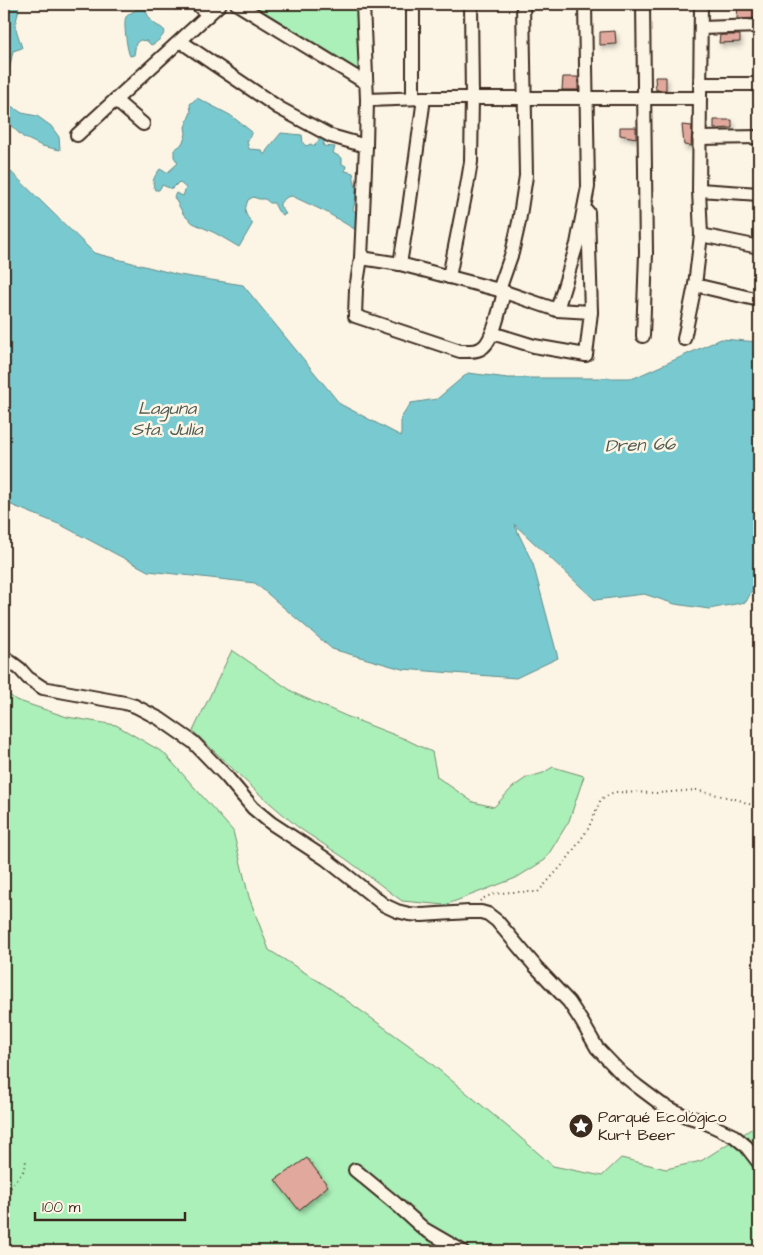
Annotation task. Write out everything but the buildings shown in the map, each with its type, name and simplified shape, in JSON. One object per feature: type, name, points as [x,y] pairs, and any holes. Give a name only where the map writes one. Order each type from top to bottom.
[{"type":"street","points":[[197,4],[208,15]]},
{"type":"street","points":[[77,135],[220,4]]},
{"type":"street","points":[[237,4],[366,83]]},
{"type":"street","points":[[363,4],[367,100],[366,146],[361,258],[354,316],[460,351],[482,349],[488,343],[492,334],[519,222],[526,176],[523,4]]},
{"type":"street","points":[[400,264],[409,208],[418,98],[413,4]]},
{"type":"street","points":[[449,277],[471,162],[471,4]]},
{"type":"street","points":[[492,334],[534,346],[586,355],[591,312],[585,4]]},
{"type":"street","points":[[643,4],[646,253],[643,336]]},
{"type":"street","points":[[684,339],[695,285],[701,235],[699,190],[701,4]]},
{"type":"street","points":[[701,28],[759,26]]},
{"type":"street","points":[[180,41],[279,108],[331,136],[366,146]]},
{"type":"street","points":[[700,84],[759,84]]},
{"type":"street","points":[[367,100],[418,98],[700,98]]},
{"type":"street","points":[[115,100],[143,124]]},
{"type":"street","points":[[700,138],[759,137]]},
{"type":"street","points":[[557,310],[577,244],[588,187]]},
{"type":"street","points":[[699,190],[759,194]]},
{"type":"street","points":[[701,235],[759,247]]},
{"type":"street","points":[[361,258],[400,264],[502,291],[557,310],[591,312]]},
{"type":"street","points":[[695,285],[759,300]]},
{"type":"street","points":[[4,657],[20,669],[28,678],[43,688],[125,703],[160,719],[193,742],[226,776],[253,808],[265,818],[326,860],[384,905],[409,914],[469,912],[488,914],[569,1002],[597,1048],[621,1073],[661,1104],[734,1136],[746,1146],[759,1162]]},
{"type":"street","points":[[355,1170],[396,1203],[424,1229],[462,1251]]},
{"type":"path","points":[[469,912],[484,897],[509,892],[538,892],[566,861],[588,829],[601,799],[614,792],[659,793],[696,790],[739,800],[759,808]]},
{"type":"path","points":[[4,1195],[25,1169],[26,1160]]},
{"type":"green space","points":[[243,4],[359,4],[363,76]]},
{"type":"green space","points":[[232,650],[296,694],[432,752],[437,777],[473,802],[494,807],[513,787],[526,778],[543,773],[553,767],[584,776],[569,821],[545,860],[516,878],[445,905],[402,901],[346,859],[299,828],[257,792],[193,731]]},
{"type":"green space","points":[[4,691],[16,700],[67,717],[116,725],[164,753],[233,831],[249,897],[269,950],[328,987],[410,1046],[553,1166],[602,1176],[621,1158],[666,1169],[701,1161],[759,1124],[759,1251],[4,1251]]},
{"type":"water","points":[[4,4],[19,4],[15,26],[22,48],[13,51],[6,85],[8,104],[22,113],[37,116],[51,126],[59,137],[60,150],[42,146],[23,137],[4,119]]},
{"type":"water","points":[[139,8],[145,8],[151,20],[165,31],[160,40],[151,45],[147,41],[140,40],[136,43],[134,55],[130,56],[125,20],[129,14]]},
{"type":"water","points":[[197,98],[230,115],[252,132],[247,142],[249,149],[262,150],[263,154],[265,154],[281,133],[302,135],[303,143],[306,146],[311,144],[314,146],[321,138],[325,139],[323,146],[335,147],[333,153],[342,158],[342,164],[346,166],[345,171],[353,173],[356,189],[353,209],[357,213],[356,230],[326,212],[292,196],[287,197],[280,203],[286,214],[283,215],[278,211],[274,203],[270,203],[265,199],[253,197],[248,200],[246,213],[253,223],[239,247],[193,223],[184,215],[174,197],[176,193],[183,196],[186,188],[179,182],[172,189],[162,185],[159,190],[155,190],[153,182],[160,169],[167,173],[178,163],[174,157],[174,150],[181,145],[185,138],[185,127],[191,112],[190,104]]},
{"type":"water","name":"Laguna Sta. Julia","points":[[4,165],[94,253],[179,275],[243,285],[340,404],[401,436],[401,418],[411,403],[437,399],[468,373],[508,378],[634,378],[721,339],[759,342],[759,577],[746,602],[709,609],[675,604],[644,594],[595,600],[514,524],[533,564],[558,658],[516,678],[402,669],[332,649],[255,583],[148,571],[61,525],[4,502]]},
{"type":"place","name":"Parqué Ecológico Kurt Beer","points":[[581,1126]]},
{"type":"water label","name":"Dren 66","points":[[640,445]]}]
